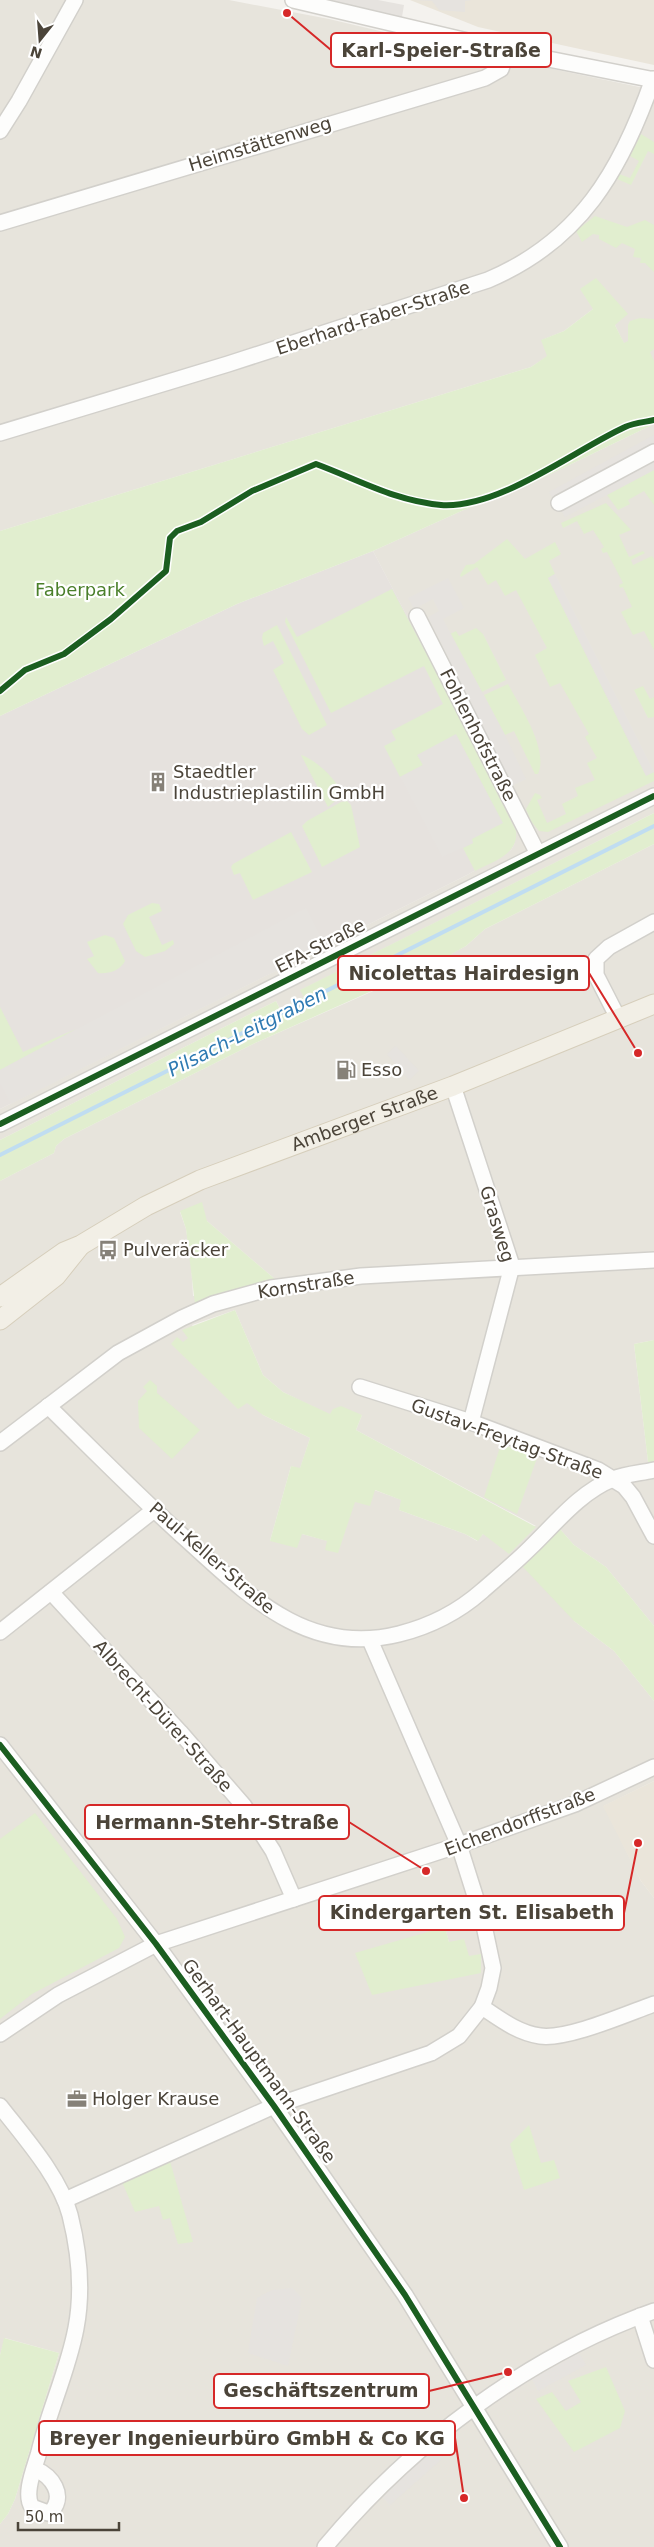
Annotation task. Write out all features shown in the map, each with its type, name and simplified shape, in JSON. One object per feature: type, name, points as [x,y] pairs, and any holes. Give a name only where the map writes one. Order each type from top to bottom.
[{"type":"main road","name":"Amberger Straße","points":[[0,1297],[53,1258],[81,1245],[132,1214],[207,1177],[453,1086],[618,1018],[652,1008]]},
{"type":"main road","name":"Amberger Straße","points":[[0,1320],[56,1276],[81,1245]]},
{"type":"street","points":[[0,131],[19,101],[75,0]]},
{"type":"street","points":[[293,0],[523,54],[654,80]]},
{"type":"street","name":"Heimstättenweg","points":[[0,223],[485,78],[501,69],[507,50]]},
{"type":"street","name":"Eberhard-Faber-Straße","points":[[0,433],[228,364],[405,307],[488,280],[525,263],[566,230],[605,183],[636,124],[654,80]]},
{"type":"street","points":[[559,503],[654,452]]},
{"type":"street","name":"Fohlenhofstraße","points":[[417,616],[538,854]]},
{"type":"street","name":"EFA-Straße","points":[[0,1124],[654,796]]},
{"type":"street","points":[[618,1018],[596,975],[596,959],[608,947],[654,922]]},
{"type":"street","name":"Grasweg","points":[[453,1086],[512,1266],[472,1422]]},
{"type":"street","name":"Kornstraße","points":[[0,1443],[118,1353],[182,1318],[213,1304],[271,1288],[321,1280],[512,1266],[654,1260]]},
{"type":"street","name":"Gustav-Freytag-Straße","points":[[360,1387],[472,1422],[572,1459],[614,1478],[633,1497],[654,1536]]},
{"type":"street","name":"Paul-Keller-Straße","points":[[48,1406],[154,1510],[272,1613],[295,1625],[339,1638],[370,1640],[416,1630],[438,1622],[457,1611],[528,1550],[566,1512],[590,1493],[614,1478],[654,1470]]},
{"type":"street","points":[[0,1632],[154,1510]]},
{"type":"street","name":"Albrecht-Dürer-Straße","points":[[51,1592],[238,1799],[273,1851],[294,1899]]},
{"type":"street","points":[[65,2200],[274,2106],[432,2053],[459,2036],[482,2007],[490,1988],[493,1968],[491,1952],[459,1846],[370,1640]]},
{"type":"street","name":"Gerhart-Hauptmann-Straße","points":[[0,1745],[156,1944],[274,2106],[405,2295],[560,2547]]},
{"type":"street","name":"Eichendorffstraße","points":[[0,2034],[58,1995],[156,1944],[459,1846],[575,1804],[654,1767]]},
{"type":"street","points":[[482,2007],[519,2031],[541,2036],[573,2031],[654,2004]]},
{"type":"street","points":[[0,2106],[37,2156],[65,2200],[78,2264],[76,2326],[35,2469]]},
{"type":"street","points":[[325,2547],[353,2514],[407,2463],[473,2408],[569,2349],[647,2314],[654,2360]]},
{"type":"shaded area","points":[[0,0],[229,0],[329,19],[456,49],[654,90],[654,407],[628,342],[624,344],[615,325],[593,309],[564,331],[542,340],[548,356],[531,367],[0,531]]},
{"type":"shaded area","points":[[317,0],[378,0],[404,5],[402,17]]},
{"type":"shaded area","points":[[410,0],[654,0],[654,65],[478,27]]},
{"type":"shaded area","points":[[413,0],[472,0],[465,1],[465,12],[439,10],[432,1]]},
{"type":"shaded area","points":[[654,424],[654,813],[301,990],[304,997],[280,1009],[276,1001],[0,1140],[0,1109],[467,875],[511,850],[515,843],[515,830],[459,716],[373,551],[466,509],[528,485]]},
{"type":"shaded area","points":[[654,435],[654,446],[554,501],[549,492]]},
{"type":"shaded area","points":[[654,457],[654,470],[565,517],[559,507]]},
{"type":"shaded area","points":[[373,551],[459,715],[516,831],[515,843],[511,850],[467,875],[0,1109],[0,716],[237,604]]},
{"type":"shaded area","points":[[555,574],[654,772],[646,776],[548,578]]},
{"type":"shaded area","points":[[448,578],[464,608],[443,619],[505,735],[526,779],[512,786],[428,617],[439,611],[433,599],[414,609],[408,598]]},
{"type":"shaded area","points":[[456,734],[503,823],[472,839],[473,843],[442,857],[400,777],[423,765],[417,755]]},
{"type":"shaded area","points":[[654,844],[654,1340],[634,1344],[648,1462],[654,1462],[654,1626],[606,1567],[574,1545],[560,1529],[574,1621],[614,1651],[654,1701],[654,1781],[604,1806],[641,1881],[654,1898],[654,2547],[0,2547],[0,2524],[8,2514],[15,2499],[59,2353],[5,2338],[0,2355],[0,1181],[54,1153],[56,1146],[64,1139],[253,1044],[421,970],[466,946],[485,929]],"holes":[[[180,1212],[207,1221],[276,1280],[193,1296],[186,1229]],[[235,1310],[263,1375],[283,1392],[330,1415],[362,1415],[356,1430],[536,1526],[483,1534],[477,1541],[465,1534],[399,1510],[402,1500],[374,1490],[355,1501],[328,1541],[302,1534],[270,1541],[291,1466],[300,1469],[310,1438],[263,1415],[192,1325]],[[445,1928],[449,1942],[469,1956],[355,1954]]]},
{"type":"shaded area","points":[[306,908],[325,946],[11,1104],[0,1083],[0,1070]]},
{"type":"shaded area","points":[[396,1046],[419,1071],[409,1080],[387,1054]]},
{"type":"shaded area","points":[[654,1781],[654,1898],[641,1881],[603,1806]]},
{"type":"shaded area","points":[[292,2288],[302,2298],[288,2366],[248,2353],[257,2298],[272,2290]]},
{"type":"shaded area","points":[[579,2353],[586,2365],[538,2391],[532,2379]]},
{"type":"shaded area","points":[[435,2448],[443,2458],[390,2505],[381,2496]]},
{"type":"green space","points":[[641,134],[654,142],[654,154],[648,151],[631,185],[617,179],[619,174],[630,178],[639,161],[630,156]]},
{"type":"green space","points":[[595,216],[627,227],[645,220],[654,225],[654,272],[645,263],[640,263],[641,258],[633,257],[635,249],[622,243],[616,248],[599,239],[599,235],[593,234],[582,242],[576,231]]},
{"type":"green space","name":"Faberpark","points":[[596,278],[628,314],[615,325],[624,343],[628,341],[628,325],[630,321],[640,318],[654,319],[654,349],[650,352],[654,361],[654,424],[528,485],[466,509],[373,551],[237,604],[0,716],[0,531],[531,367],[547,356],[541,340],[564,331],[593,309],[580,289]]},
{"type":"green space","points":[[654,470],[654,505],[644,491],[628,500],[630,504],[618,510],[607,495]]},
{"type":"green space","points":[[606,503],[631,530],[619,535],[629,557],[643,551],[645,553],[631,560],[633,565],[652,556],[654,559],[654,650],[644,631],[633,635],[621,612],[632,607],[623,587],[620,588],[619,585],[623,583],[607,552],[603,553],[601,549],[604,547],[593,530],[584,534],[577,521],[563,528],[561,523]]},
{"type":"green space","points":[[507,539],[525,559],[555,542],[561,554],[549,561],[555,574],[548,578],[646,775],[654,772],[654,781],[548,832],[539,831],[531,821],[526,809],[535,793],[542,798],[537,800],[547,823],[566,814],[562,804],[578,796],[575,788],[595,780],[587,763],[597,758],[585,737],[589,734],[560,683],[550,687],[535,655],[547,648],[516,590],[505,596],[496,580],[488,585],[477,567],[461,577],[460,575],[466,565],[474,564]]},
{"type":"green space","points":[[392,589],[459,715],[516,831],[516,839],[509,852],[496,861],[475,871],[463,848],[473,843],[418,755],[423,765],[400,777],[384,746],[396,740],[391,731],[443,704],[424,666],[331,713],[285,622],[286,617],[297,637]]},
{"type":"green space","points":[[277,625],[327,725],[309,735],[302,729],[273,670],[284,663],[273,641],[264,646],[263,633]]},
{"type":"green space","points":[[476,628],[483,634],[506,680],[482,692],[450,634],[456,631],[459,636]]},
{"type":"green space","points":[[508,684],[526,716],[537,741],[540,753],[538,774],[535,774],[514,731],[505,735],[484,695]]},
{"type":"green space","points":[[643,686],[650,699],[654,697],[654,717],[648,718],[634,690]]},
{"type":"green space","points":[[301,755],[313,761],[325,771],[340,789],[342,795],[328,807]]},
{"type":"green space","points":[[347,801],[351,805],[360,847],[322,867],[302,826],[307,821],[341,802]]},
{"type":"green space","points":[[654,813],[654,844],[485,929],[466,946],[439,961],[253,1044],[64,1139],[56,1146],[54,1153],[0,1181],[0,1140],[276,1001],[280,1009],[304,997],[300,990]]},
{"type":"green space","points":[[291,832],[312,872],[253,900],[240,873],[234,875],[231,867],[233,864]]},
{"type":"green space","points":[[152,903],[159,904],[162,911],[149,917],[162,945],[173,940],[174,944],[165,951],[145,957],[136,951],[123,924],[128,915]]},
{"type":"green space","points":[[105,935],[114,938],[125,961],[113,971],[98,973],[87,959],[94,956],[87,942]]},
{"type":"green space","points":[[0,1007],[23,1052],[76,1029],[0,1070]]},
{"type":"green space","points":[[202,1202],[207,1221],[276,1280],[195,1304],[186,1229],[180,1211]]},
{"type":"green space","points":[[235,1310],[263,1375],[283,1392],[330,1414],[333,1409],[341,1406],[362,1415],[356,1430],[536,1527],[509,1554],[483,1534],[478,1541],[465,1534],[399,1510],[401,1500],[375,1490],[370,1506],[355,1502],[338,1553],[325,1550],[327,1541],[302,1534],[297,1548],[270,1541],[291,1466],[300,1468],[310,1438],[263,1415],[247,1403],[238,1409],[171,1344],[177,1337],[183,1342],[188,1338],[182,1330]]},
{"type":"green space","points":[[654,1340],[654,1462],[648,1462],[634,1344]]},
{"type":"green space","points":[[150,1380],[157,1386],[157,1393],[200,1430],[172,1459],[139,1428],[138,1401],[147,1391],[143,1387]]},
{"type":"green space","points":[[501,1444],[537,1458],[517,1514],[484,1497]]},
{"type":"green space","points":[[560,1529],[574,1545],[606,1567],[654,1626],[654,1701],[614,1651],[574,1621],[523,1567]]},
{"type":"green space","points":[[35,1813],[117,1919],[125,1937],[119,1948],[32,1994],[0,2019],[0,1839]]},
{"type":"green space","points":[[445,1927],[449,1942],[464,1939],[469,1956],[481,1954],[481,1973],[372,1995],[355,1953]]},
{"type":"green space","points":[[529,2125],[541,2163],[554,2160],[560,2178],[524,2190],[510,2144]]},
{"type":"green space","points":[[170,2161],[193,2242],[178,2244],[170,2218],[163,2220],[159,2206],[135,2212],[122,2182]]},
{"type":"green space","points":[[4,2338],[59,2353],[15,2499],[8,2514],[0,2524],[0,2355]]},
{"type":"green space","points":[[606,2367],[625,2411],[620,2428],[574,2452],[536,2399],[552,2392],[566,2411],[581,2402],[568,2381]]},
{"type":"waterway","name":"Pilsach-Leitgraben","points":[[0,1155],[654,826]]},
{"type":"cycle path","points":[[0,691],[25,670],[64,654],[111,619],[166,571],[170,538],[177,531],[201,522],[252,491],[316,464],[377,489],[408,499],[441,505],[463,504],[487,498],[511,488],[625,427],[654,420]]},
{"type":"cycle path","points":[[0,1124],[654,796]]},
{"type":"cycle path","points":[[0,1745],[156,1944],[274,2106],[405,2295],[560,2547]]},
{"type":"place","name":"Karl-Speier-Straße","points":[[287,13]]},
{"type":"place","name":"Staedtler Industrieplastilin GmbH","points":[[158,782]]},
{"type":"place","name":"Nicolettas Hairdesign","points":[[638,1053]]},
{"type":"place","name":"Esso","points":[[346,1070]]},
{"type":"place","name":"Pulveräcker","points":[[108,1250]]},
{"type":"place","name":"Kindergarten St. Elisabeth","points":[[638,1843]]},
{"type":"place","name":"Hermann-Stehr-Straße","points":[[426,1871]]},
{"type":"place","name":"Holger Krause","points":[[77,2099]]},
{"type":"place","name":"Geschäftszentrum","points":[[508,2372]]},
{"type":"place","name":"Breyer Ingenieurbüro GmbH & Co KG","points":[[464,2498]]}]
